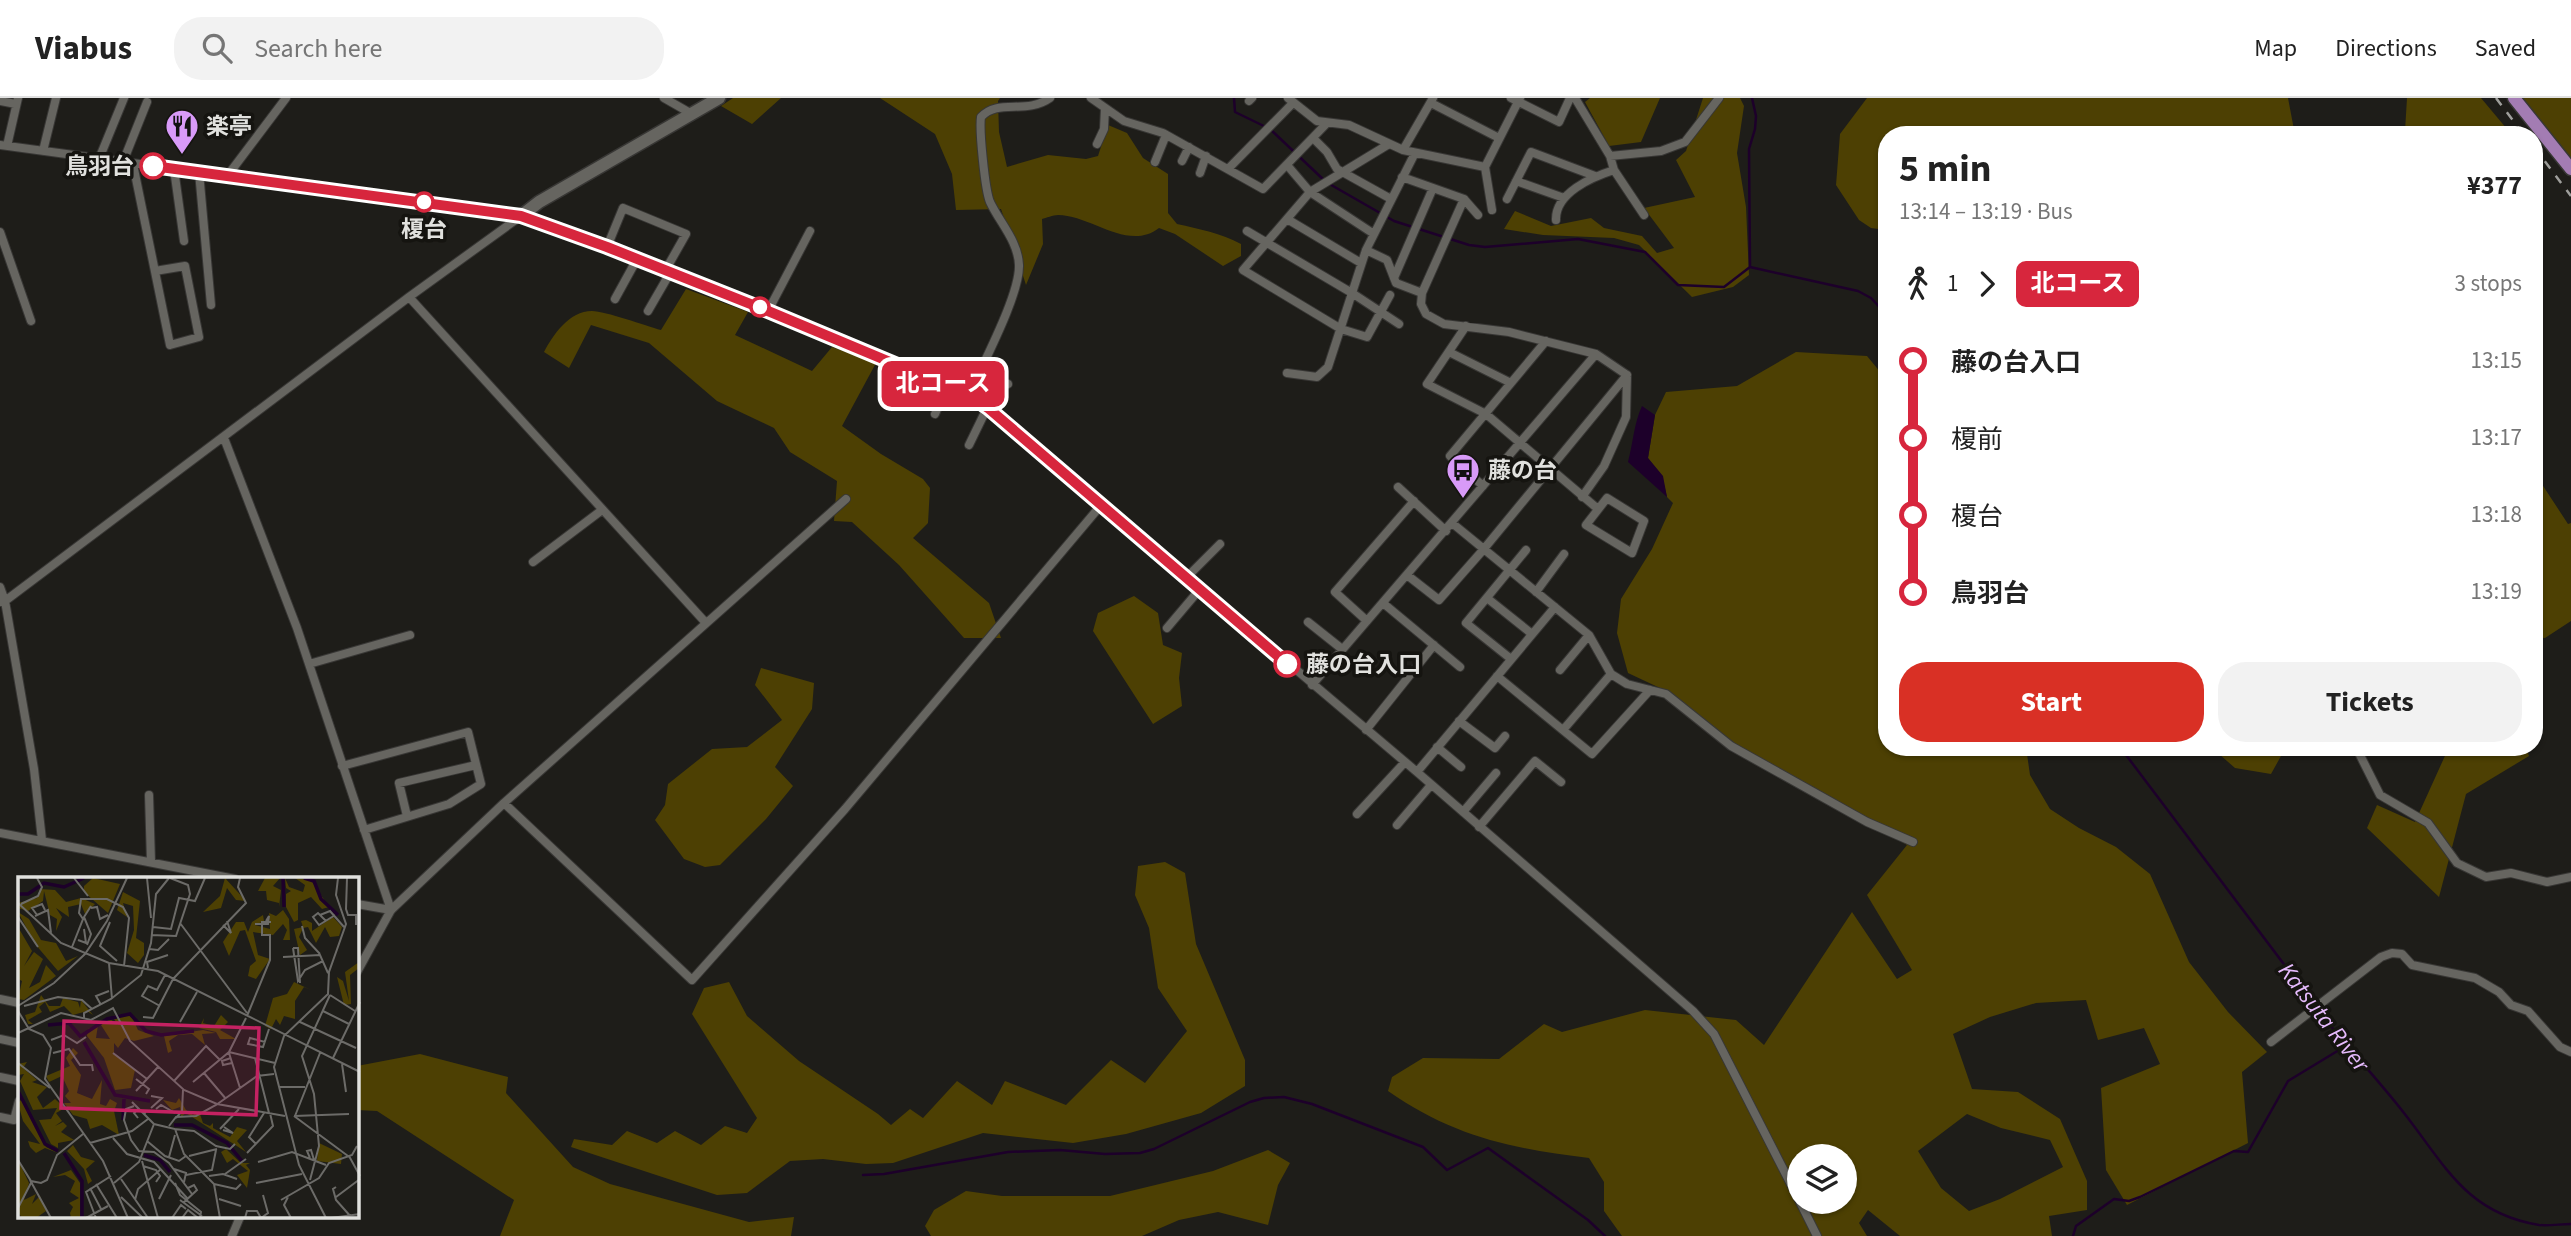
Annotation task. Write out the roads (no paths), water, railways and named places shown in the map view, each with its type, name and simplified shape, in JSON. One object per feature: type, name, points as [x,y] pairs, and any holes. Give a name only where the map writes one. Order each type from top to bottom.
[{"type":"main road","points":[[2514,98],[2536,126]]},
{"type":"main road","points":[[2543,135],[2571,170]]},
{"type":"street","points":[[43,151],[56,98]]},
{"type":"street","points":[[228,175],[286,98]]},
{"type":"street","points":[[664,98],[692,114]]},
{"type":"street","points":[[2,602],[539,202],[719,98]]},
{"type":"street","points":[[971,397],[1010,303],[1019,264],[1014,243],[989,201],[981,117],[995,108],[1035,106],[1050,98]]},
{"type":"street","points":[[1091,98],[1124,121],[1166,135],[1263,189],[1327,123]]},
{"type":"street","points":[[1492,210],[1485,167],[1517,99],[1559,122],[1572,98],[1644,215]]},
{"type":"street","points":[[1610,156],[1661,151],[1685,142],[1719,98]]},
{"type":"street","points":[[99,159],[121,99]]},
{"type":"street","points":[[1403,150],[1432,100],[1499,138]]},
{"type":"street","points":[[0,101],[17,101],[4,146],[521,216],[768,311],[971,397],[988,408],[1102,504],[1693,1011],[1714,1034],[1787,1176]]},
{"type":"street","points":[[1228,169],[1290,101],[1317,121],[1349,125],[1403,150],[1485,167]]},
{"type":"street","points":[[123,162],[147,102]]},
{"type":"street","points":[[1097,144],[1104,129],[1105,108]]},
{"type":"street","points":[[1155,162],[1166,135]]},
{"type":"street","points":[[1313,138],[1342,173],[1391,199]]},
{"type":"street","points":[[1389,144],[1310,192],[1243,270],[1341,329],[1367,337],[1390,295]]},
{"type":"street","points":[[1182,162],[1189,147]]},
{"type":"street","points":[[1507,199],[1531,152],[1595,176]]},
{"type":"street","points":[[1287,373],[1317,377],[1328,367],[1366,250],[1415,153]]},
{"type":"street","points":[[1200,173],[1206,156]]},
{"type":"street","points":[[133,163],[170,345],[200,337],[185,265],[155,271]]},
{"type":"street","points":[[1287,164],[1310,192],[1374,234]]},
{"type":"street","points":[[174,169],[184,241]]},
{"type":"street","points":[[1556,220],[1564,198],[1595,176],[1614,170]]},
{"type":"street","points":[[198,172],[211,305]]},
{"type":"street","points":[[1402,177],[1464,199],[1478,215]]},
{"type":"street","points":[[1516,181],[1564,198]]},
{"type":"street","points":[[1394,278],[1433,188]]},
{"type":"street","points":[[1464,199],[1422,293],[1421,304],[1426,314],[1444,324],[1509,332],[1596,354],[1627,375]]},
{"type":"street","points":[[607,247],[623,208],[687,234],[648,311]]},
{"type":"street","points":[[1287,219],[1362,263]]},
{"type":"street","points":[[768,311],[810,231]]},
{"type":"street","points":[[1247,231],[1399,324]]},
{"type":"street","points":[[0,232],[32,321]]},
{"type":"street","points":[[1366,250],[1387,260],[1396,283],[1422,293]]},
{"type":"street","points":[[615,299],[637,259]]},
{"type":"street","points":[[409,297],[706,623]]},
{"type":"street","points":[[1466,326],[1427,384],[1486,414],[1598,509]]},
{"type":"street","points":[[1483,486],[1450,456],[1546,341]]},
{"type":"street","points":[[1449,352],[1511,383]]},
{"type":"street","points":[[1312,685],[1596,354]]},
{"type":"street","points":[[1407,575],[1439,600],[1627,375]]},
{"type":"street","points":[[1582,497],[1604,466],[1626,417],[1627,375]]},
{"type":"street","points":[[971,397],[992,386],[1009,384]]},
{"type":"street","points":[[935,414],[947,386]]},
{"type":"street","points":[[969,445],[988,408]]},
{"type":"street","points":[[224,438],[309,664],[391,910]]},
{"type":"street","points":[[1398,487],[1446,531]]},
{"type":"street","points":[[1607,498],[1644,521],[1632,553],[1586,525],[1598,509],[1607,498]]},
{"type":"street","points":[[359,968],[391,910],[504,803],[846,499]]},
{"type":"street","points":[[1367,621],[1335,592],[1414,501]]},
{"type":"street","points":[[504,803],[692,980],[845,809],[1102,504]]},
{"type":"street","points":[[533,562],[602,510]]},
{"type":"street","points":[[1452,523],[1589,635],[1611,674],[1627,684],[1666,694],[1731,746],[1867,822],[1913,842]]},
{"type":"street","points":[[1187,577],[1220,544]]},
{"type":"street","points":[[1511,659],[1466,624],[1526,550]]},
{"type":"street","points":[[1536,592],[1564,554]]},
{"type":"street","points":[[0,587],[34,769],[42,840]]},
{"type":"street","points":[[1167,628],[1200,589]]},
{"type":"street","points":[[1487,598],[1532,635]]},
{"type":"street","points":[[1383,603],[1460,667]]},
{"type":"street","points":[[1417,772],[1555,607]]},
{"type":"street","points":[[1308,622],[1342,649]]},
{"type":"street","points":[[309,664],[410,635]]},
{"type":"street","points":[[1560,670],[1589,635]]},
{"type":"street","points":[[1366,730],[1434,645]]},
{"type":"street","points":[[1563,730],[1611,674]]},
{"type":"street","points":[[1497,676],[1592,754],[1650,690]]},
{"type":"street","points":[[1460,721],[1495,748],[1505,736]]},
{"type":"street","points":[[342,765],[468,732],[481,784],[449,804],[364,830]]},
{"type":"street","points":[[1437,747],[1461,767]]},
{"type":"street","points":[[2360,756],[2380,795],[2428,823],[2457,863],[2486,877],[2511,873],[2547,881],[2571,877]]},
{"type":"street","points":[[1479,827],[1535,761],[1561,782]]},
{"type":"street","points":[[1357,814],[1405,762]]},
{"type":"street","points":[[407,816],[399,783],[476,765]]},
{"type":"street","points":[[1463,813],[1496,773]]},
{"type":"street","points":[[1397,825],[1431,785]]},
{"type":"street","points":[[149,795],[151,862]]},
{"type":"street","points":[[0,833],[225,877]]},
{"type":"street","points":[[359,904],[391,910]]},
{"type":"street","points":[[2271,1042],[2381,957],[2392,953],[2402,954],[2412,965],[2474,978],[2487,985],[2499,992],[2511,1005],[2528,1011],[2560,1047],[2571,1052]]},
{"type":"street","points":[[0,999],[18,1003]]},
{"type":"street","points":[[0,1039],[18,1043]]},
{"type":"street","points":[[0,1077],[18,1081]]},
{"type":"street","points":[[0,1117],[14,1121],[18,1105]]},
{"type":"street","points":[[1806,1214],[1817,1236]]},
{"type":"street","points":[[232,1236],[240,1218]]},
{"type":"waterway","points":[[1234,98],[1235,112],[1270,129],[1326,182],[1394,221],[1469,245],[1485,247],[1578,239],[1645,252],[1678,285],[1724,287],[1750,267]]},
{"type":"waterway","points":[[1750,267],[1749,149],[1756,116],[1752,98]]},
{"type":"waterway","name":"Katsuta River","points":[[1750,267],[1858,291],[1878,305]]},
{"type":"waterway","name":"Katsuta River","points":[[2127,756],[2314,1004]]},
{"type":"waterway","name":"Katsuta River","points":[[2318,1010],[2445,1168],[2475,1198],[2514,1219],[2539,1225],[2571,1224]]},
{"type":"waterway","points":[[2073,1236],[2076,1226],[2114,1199],[2129,1201],[2234,1151],[2248,1152],[2288,1081],[2344,1047]]},
{"type":"waterway","points":[[863,1175],[884,1174],[1008,1152],[1060,1150],[1105,1154],[1140,1153],[1154,1149],[1250,1102],[1284,1097],[1312,1104],[1423,1147],[1447,1170],[1488,1148],[1588,1220],[1605,1236]]},
{"type":"railway","points":[[2496,98],[2517,126]]},
{"type":"railway","points":[[2543,159],[2571,196]]},
{"type":"place","name":"楽亭","points":[[182,156]]},
{"type":"place","name":"鳥羽台","points":[[153,166]]},
{"type":"place","name":"榎台","points":[[424,202]]},
{"type":"place","name":"藤の台","points":[[1463,500]]},
{"type":"place","name":"藤の台入口","points":[[1287,664]]}]
